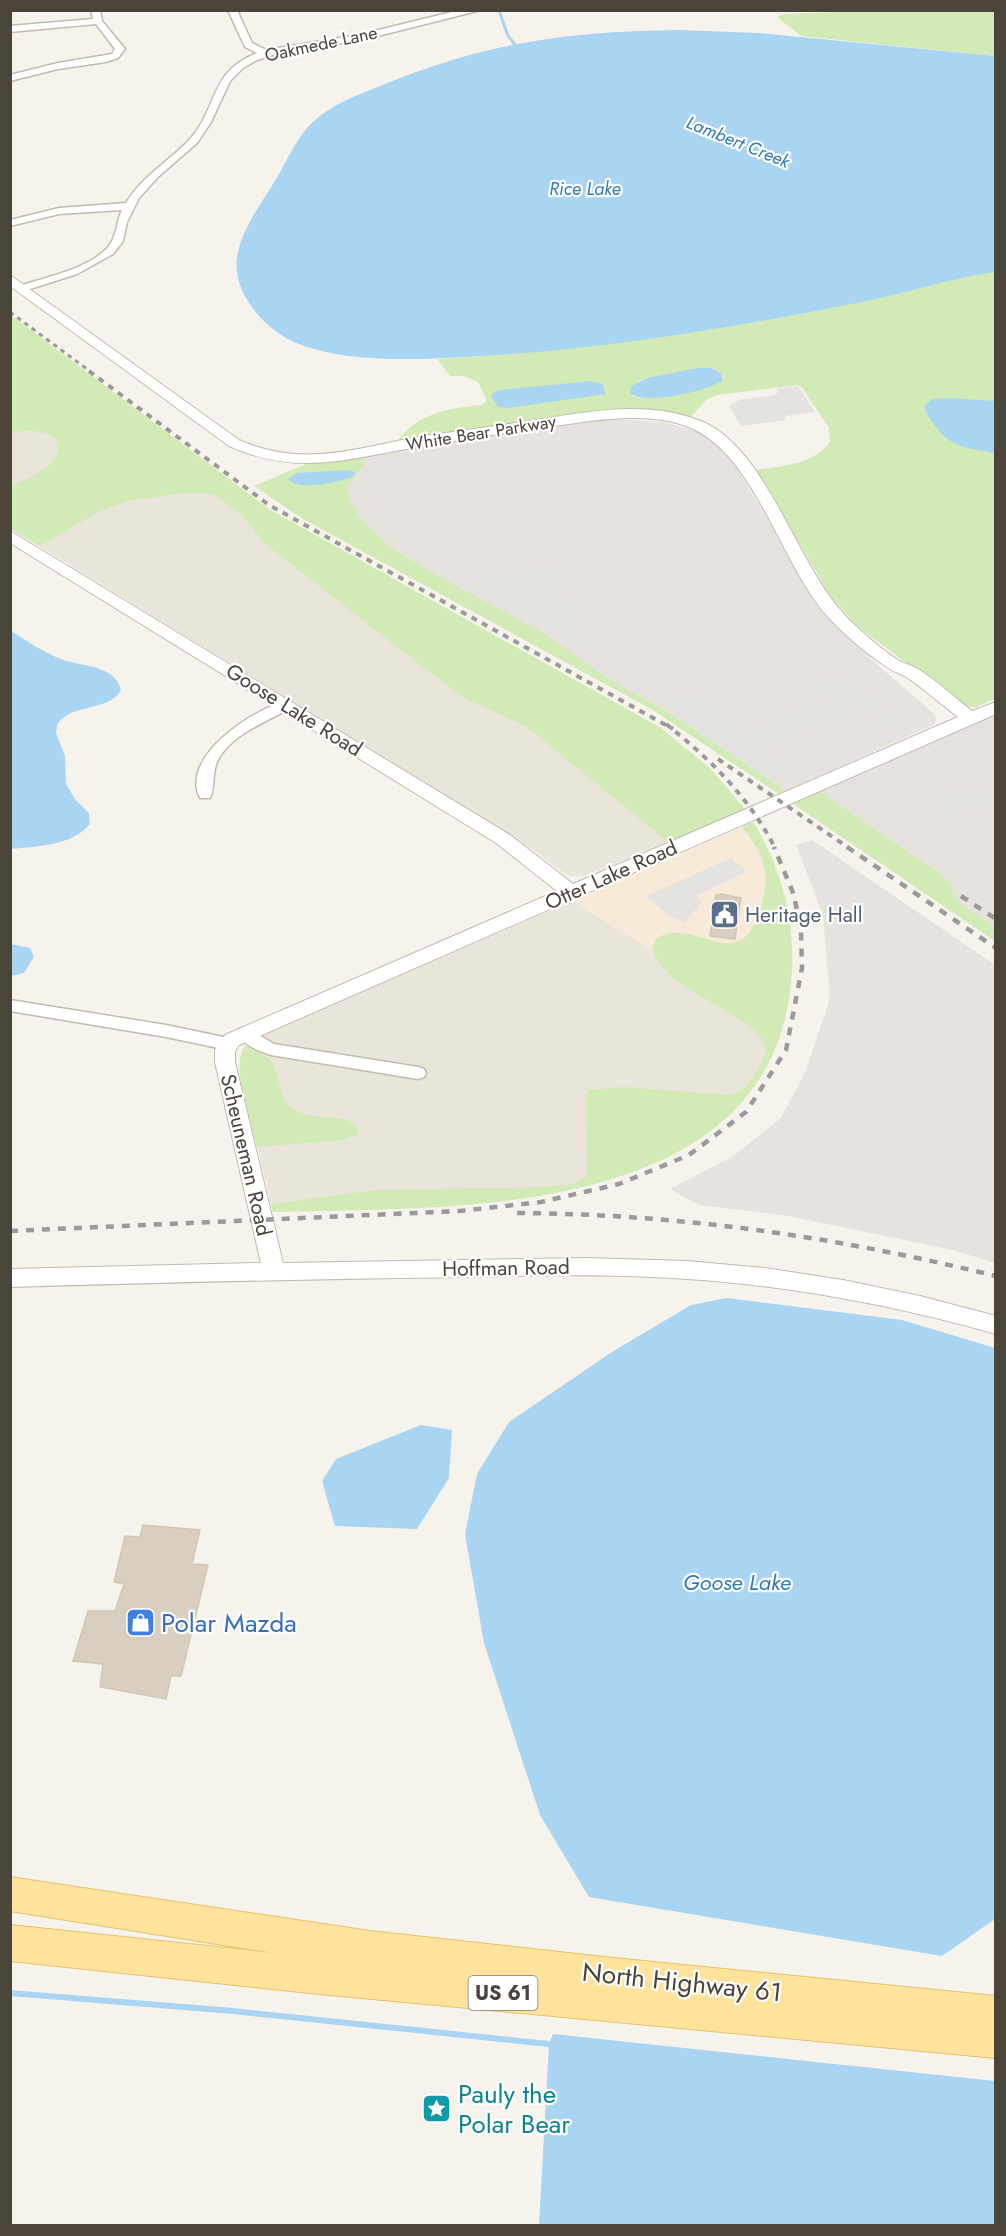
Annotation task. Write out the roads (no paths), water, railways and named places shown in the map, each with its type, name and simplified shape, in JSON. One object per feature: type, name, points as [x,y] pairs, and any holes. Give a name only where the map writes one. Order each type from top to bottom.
[{"type":"main road","name":"North Highway 61","points":[[10,1894],[98,1905],[150,1916],[369,1948],[996,2014]]},
{"type":"main road","name":"US 61","points":[[10,1943],[309,1975],[996,2039]]},
{"type":"street","points":[[10,78],[43,69],[98,61],[115,56],[120,49],[98,21],[95,10]]},
{"type":"street","points":[[232,10],[248,45],[266,54]]},
{"type":"street","name":"Oakmede Lane","points":[[17,284],[92,263],[116,244],[129,206],[141,189],[194,141],[208,119],[217,92],[224,80],[239,66],[266,54],[293,47],[343,41],[427,19],[477,10]]},
{"type":"street","points":[[10,29],[98,21]]},
{"type":"street","points":[[10,223],[59,211],[129,206]]},
{"type":"street","name":"White Bear Parkway","points":[[17,284],[234,443],[246,450],[274,458],[291,460],[331,458],[460,435],[613,414],[662,417],[702,429],[723,440],[739,457],[831,610],[850,630],[891,663],[900,678],[962,722]]},
{"type":"street","name":"Goose Lake Road","points":[[10,536],[503,839],[531,858],[571,893]]},
{"type":"street","points":[[205,795],[206,772],[217,748],[229,738],[285,705]]},
{"type":"street","name":"Otter Lake Road","points":[[236,1038],[996,707]]},
{"type":"street","name":"Scheuneman Road","points":[[10,1005],[174,1032],[236,1038]]},
{"type":"street","points":[[236,1038],[271,1049],[418,1073]]},
{"type":"street","name":"Scheuneman Road","points":[[236,1038],[225,1050],[225,1062],[274,1271]]},
{"type":"street","name":"Hoffman Road","points":[[10,1278],[588,1266],[686,1269],[811,1283],[884,1296],[996,1325]]},
{"type":"water","name":"Rice Lake","points":[[680,30],[759,33],[995,56],[995,272],[862,302],[663,337],[563,350],[442,358],[356,357],[314,349],[294,342],[271,328],[245,296],[239,283],[237,270],[237,257],[243,237],[302,135],[314,121],[337,105],[418,71],[455,59],[527,42],[601,33]]},
{"type":"water","points":[[697,368],[712,368],[722,374],[723,380],[691,392],[661,398],[637,397],[630,393],[631,386],[647,378]]},
{"type":"water","points":[[592,381],[602,384],[606,394],[508,408],[498,407],[491,397],[493,393],[500,390]]},
{"type":"water","points":[[933,399],[995,401],[995,453],[955,444],[942,434],[924,406]]},
{"type":"water","points":[[349,470],[355,472],[354,476],[319,485],[300,485],[288,479],[297,473]]},
{"type":"water","points":[[11,631],[54,656],[112,675],[121,690],[107,702],[71,713],[57,725],[56,733],[65,756],[66,784],[75,799],[89,813],[90,824],[74,837],[64,841],[43,846],[11,849]]},
{"type":"water","points":[[11,944],[30,948],[34,957],[24,973],[11,976]]},
{"type":"water","name":"Goose Lake","points":[[727,1298],[902,1320],[995,1348],[995,1919],[942,1956],[589,1897],[540,1815],[484,1643],[465,1534],[477,1474],[509,1422],[612,1352],[691,1305]]},
{"type":"water","points":[[421,1425],[452,1430],[449,1478],[417,1529],[335,1526],[322,1481],[336,1459]]},
{"type":"water","points":[[553,2034],[995,2081],[995,2225],[539,2225],[549,2044]]},
{"type":"waterway","name":"Lambert Creek","points":[[500,13],[508,36],[518,48]]},
{"type":"waterway","points":[[10,1993],[233,2011],[549,2044]]},
{"type":"railway","points":[[10,312],[91,372]]},
{"type":"railway","points":[[89,371],[269,505],[670,727]]},
{"type":"railway","points":[[666,724],[670,727]]},
{"type":"railway","points":[[670,727],[713,765],[741,796],[765,829],[775,848]]},
{"type":"railway","points":[[718,759],[849,848]]},
{"type":"railway","points":[[10,1231],[460,1211],[541,1202],[619,1184],[689,1155],[746,1112],[786,1050],[802,968],[801,931],[794,895],[774,847]]},
{"type":"railway","points":[[847,847],[996,948]]},
{"type":"railway","points":[[961,896],[996,919]]},
{"type":"railway","points":[[517,1213],[639,1218],[758,1230],[877,1250],[996,1276]]},
{"type":"place","name":"Heritage Hall","points":[[724,915]]},
{"type":"place","name":"Polar Mazda","points":[[140,1623]]},
{"type":"place","name":"Pauly the Polar Bear","points":[[437,2109]]}]
